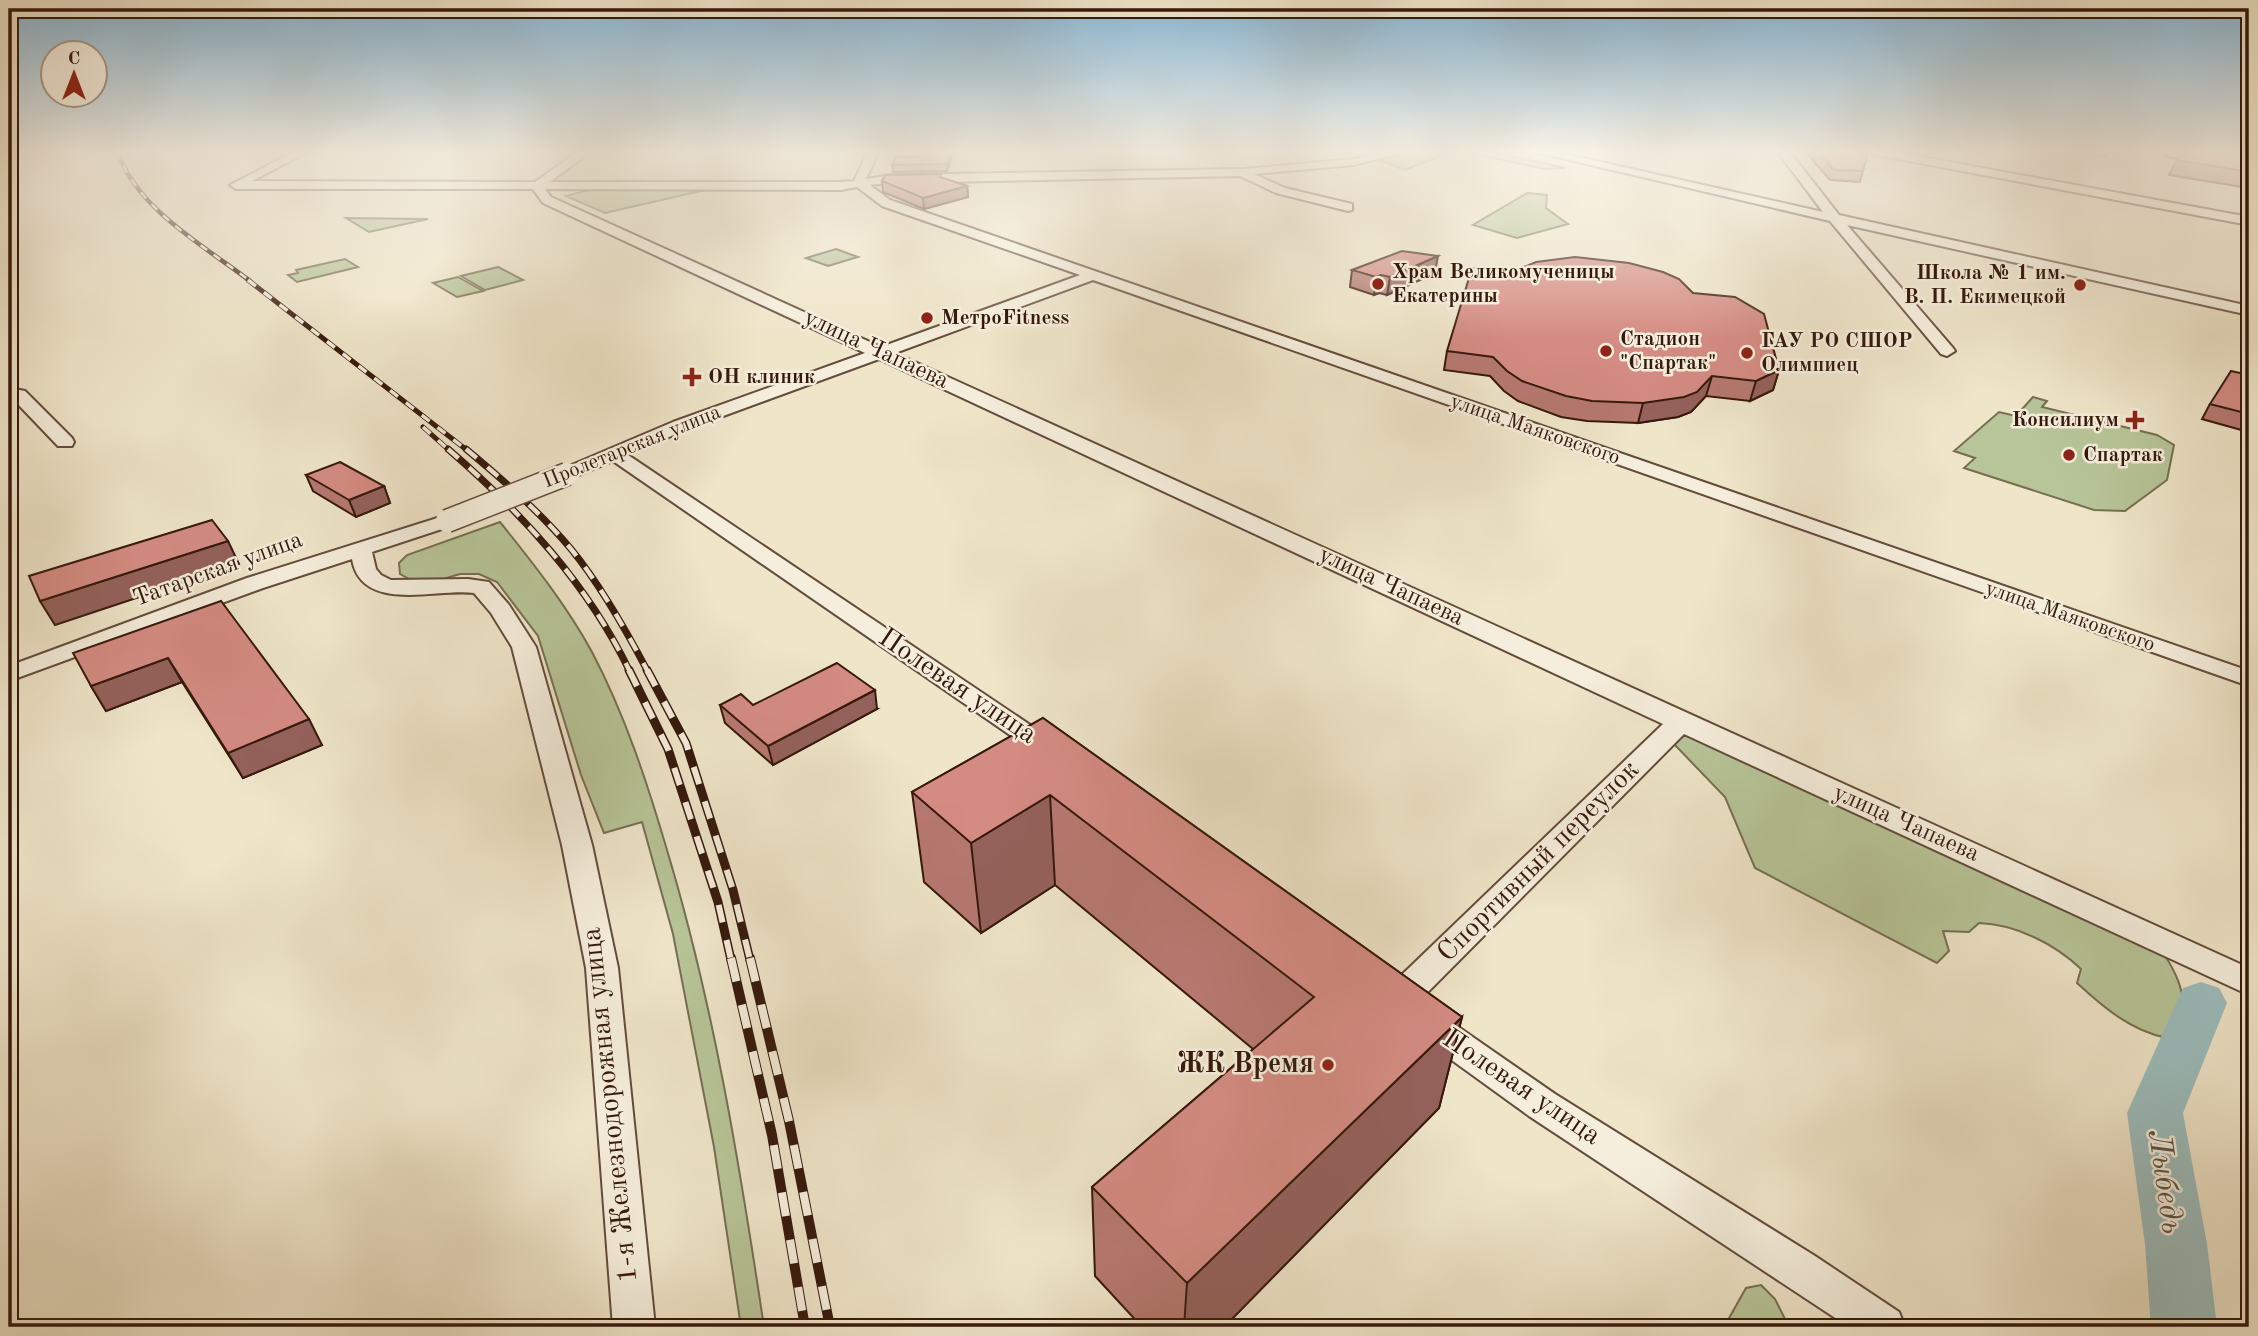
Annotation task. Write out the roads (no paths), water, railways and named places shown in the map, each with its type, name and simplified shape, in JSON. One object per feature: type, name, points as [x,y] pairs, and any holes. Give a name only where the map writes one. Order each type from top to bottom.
[{"type":"street","name":"улица Чапаева","points":[[585,213],[879,352],[2249,982]]},
{"type":"street","name":"улица Маяковского","points":[[916,213],[2249,679]]},
{"type":"street","points":[[1818,213],[2249,311]]},
{"type":"street","points":[[1831,213],[1947,351]]},
{"type":"street","points":[[2208,213],[2249,221]]},
{"type":"street","name":"Пролетарская улица","points":[[447,521],[679,426],[1094,275]]},
{"type":"street","points":[[9,393],[19,395],[65,442]]},
{"type":"street","name":"Полевая улица","points":[[615,454],[1066,761]]},
{"type":"street","name":"Татарская улица","points":[[9,674],[255,583],[447,521]]},
{"type":"street","name":"1-я Железнодорожная улица","points":[[361,548],[365,569],[370,577],[383,585],[410,589],[457,585],[481,587],[524,647],[577,845],[601,968],[634,1327]]},
{"type":"street","points":[[9,655],[32,665]]},
{"type":"street","name":"Спортивный переулок","points":[[1385,994],[1682,721]]},
{"type":"street","name":"Полевая улица","points":[[1385,994],[1542,1105],[1801,1270],[1884,1327]]},
{"type":"waterway","name":"Лыбедь","points":[[2184,1327],[2176,1244],[2155,1113],[2201,1003]]},
{"type":"railway","points":[[161,213],[250,281]]},
{"type":"railway","points":[[248,280],[468,451]]},
{"type":"railway","points":[[423,427],[450,451]]},
{"type":"railway","points":[[448,449],[501,498],[551,551],[594,609],[630,672]]},
{"type":"railway","points":[[466,449],[534,509],[571,549],[612,608],[648,672]]},
{"type":"railway","points":[[647,670],[686,743],[733,890],[750,960]]},
{"type":"railway","points":[[630,672],[668,749],[718,902],[731,960]]},
{"type":"railway","points":[[731,958],[772,1135],[805,1327]]},
{"type":"railway","points":[[750,958],[789,1121],[830,1327]]},
{"type":"place","name":"Храм Великомученицы Екатерины","points":[[1378,284]]},
{"type":"place","name":"Школа № 1 им. В. П. Екимецкой","points":[[2080,285]]},
{"type":"place","name":"МетроFitness","points":[[927,318]]},
{"type":"place","name":"Стадион \"Спартак\"","points":[[1606,351]]},
{"type":"place","name":"ГАУ РО СШОР Олимпиец","points":[[1747,353]]},
{"type":"place","name":"ОН клиник","points":[[692,377]]},
{"type":"place","name":"Консилиум","points":[[2135,420]]},
{"type":"place","name":"Спартак","points":[[2069,455]]},
{"type":"place","name":"ЖК Время","points":[[1328,1065]]}]
